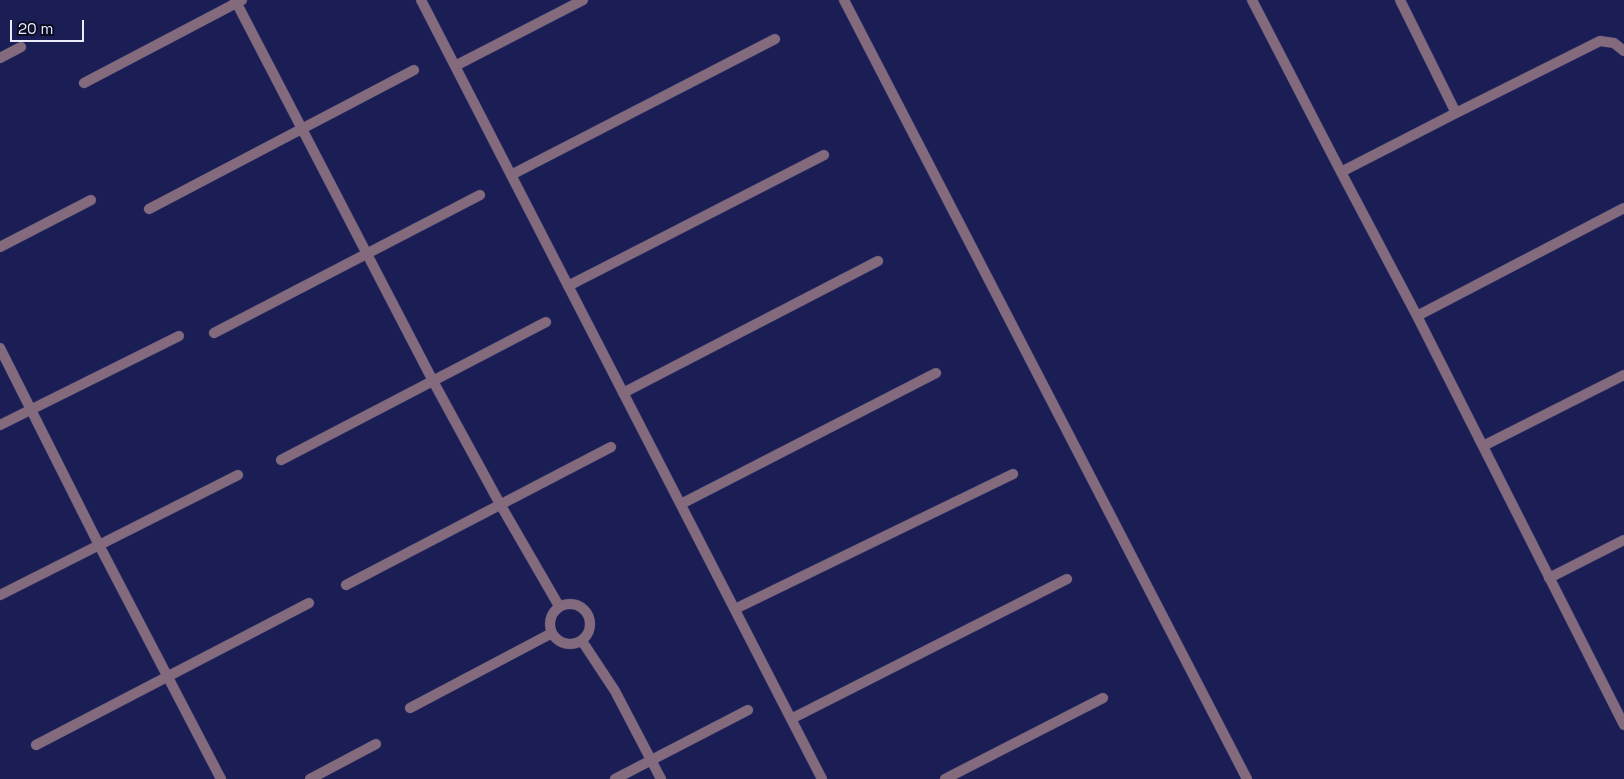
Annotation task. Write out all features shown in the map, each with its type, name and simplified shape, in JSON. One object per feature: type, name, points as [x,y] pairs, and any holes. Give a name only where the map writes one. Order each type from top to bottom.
[{"type":"street","points":[[421,0],[822,779]]},
{"type":"street","points":[[455,66],[582,0]]},
{"type":"street","points":[[844,0],[1247,779]]},
{"type":"street","points":[[1252,0],[1417,316],[1549,578],[1620,709],[1624,725]]},
{"type":"street","points":[[1400,0],[1456,113]]},
{"type":"street","points":[[84,83],[238,1],[433,381],[500,504],[560,606]]},
{"type":"street","points":[[511,175],[775,39]]},
{"type":"street","points":[[1341,172],[1600,41],[1614,43],[1624,51]]},
{"type":"street","points":[[0,58],[21,47]]},
{"type":"street","points":[[149,209],[414,70]]},
{"type":"street","points":[[568,286],[824,154]]},
{"type":"street","points":[[214,333],[480,194]]},
{"type":"street","points":[[0,247],[91,200]]},
{"type":"street","points":[[1417,316],[1624,208]]},
{"type":"street","points":[[623,393],[878,261]]},
{"type":"street","points":[[281,460],[546,322]]},
{"type":"street","points":[[0,426],[179,336]]},
{"type":"street","points":[[0,348],[99,545],[221,779]]},
{"type":"street","points":[[681,504],[936,372]]},
{"type":"street","points":[[1483,446],[1624,375]]},
{"type":"street","points":[[346,585],[611,447]]},
{"type":"street","points":[[735,609],[1013,474]]},
{"type":"street","points":[[0,595],[238,475]]},
{"type":"street","points":[[1549,578],[1624,540]]},
{"type":"street","points":[[791,719],[1067,579]]},
{"type":"street","points":[[36,745],[309,603]]},
{"type":"street","points":[[570,603],[580,606],[588,613],[591,622],[588,632],[582,641],[571,644],[560,642],[552,634],[550,623],[552,613],[560,606],[570,603]]},
{"type":"street","points":[[410,708],[552,634]]},
{"type":"street","points":[[582,641],[615,691],[661,779]]},
{"type":"street","points":[[945,779],[1103,698]]},
{"type":"street","points":[[615,779],[748,710]]},
{"type":"street","points":[[310,779],[376,744]]}]
